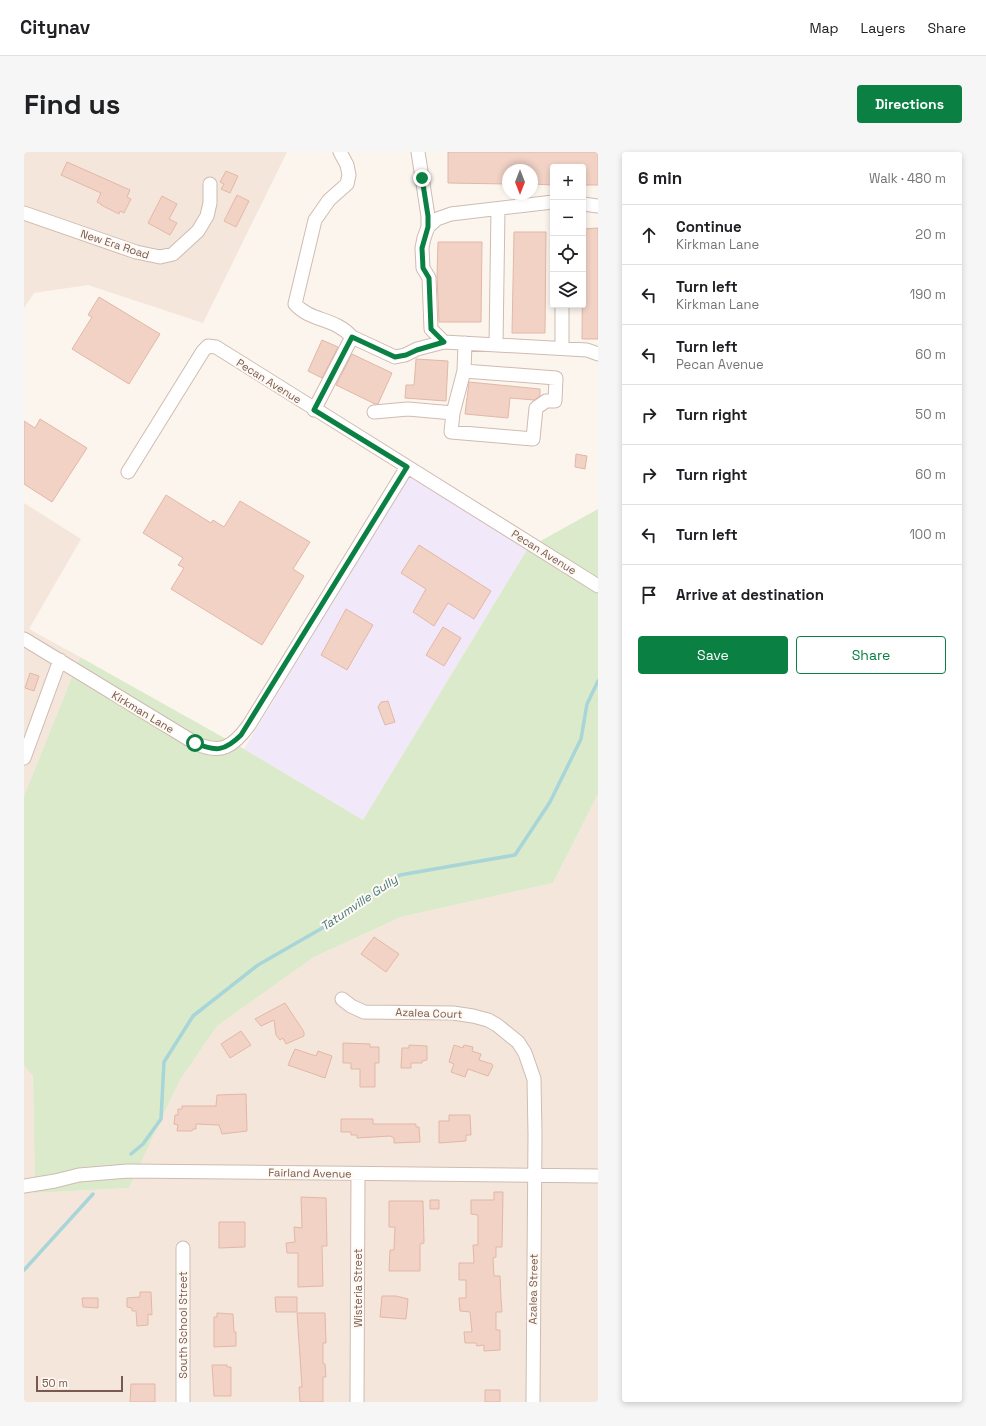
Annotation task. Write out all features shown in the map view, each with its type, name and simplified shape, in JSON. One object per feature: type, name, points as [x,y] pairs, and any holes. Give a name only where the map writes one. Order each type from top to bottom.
[{"type":"street","points":[[340,152],[347,165],[349,175],[347,184],[329,200],[314,220],[296,304],[302,311],[336,324],[352,337],[395,357],[406,355],[444,342],[562,348],[587,350],[598,354]]},
{"type":"street","points":[[418,152],[428,216],[428,227],[422,248],[423,268],[429,278],[431,329],[444,342]]},
{"type":"street","name":"New Era Road","points":[[24,213],[136,252],[160,257],[174,254],[198,231],[207,216],[210,203],[210,184]]},
{"type":"street","points":[[428,227],[437,219],[451,214],[550,202]]},
{"type":"street","points":[[586,204],[598,206]]},
{"type":"street","points":[[496,345],[498,209]]},
{"type":"street","points":[[562,308],[562,348]]},
{"type":"street","points":[[314,410],[352,337]]},
{"type":"street","points":[[464,371],[556,378],[554,401],[546,401],[536,408],[533,439],[451,432],[453,413],[464,371],[465,343]]},
{"type":"street","name":"Pecan Avenue","points":[[128,472],[203,351],[208,346],[216,347],[314,410],[598,586]]},
{"type":"street","points":[[374,412],[408,409],[453,413]]},
{"type":"street","name":"Kirkman Lane","points":[[24,639],[195,743],[211,749],[225,748],[231,745],[248,725],[407,467]]},
{"type":"street","points":[[24,758],[60,660]]},
{"type":"street","name":"Azalea Court","points":[[342,999],[351,1006],[364,1012],[453,1012],[473,1016],[488,1020],[508,1033],[525,1054],[534,1079],[534,1177]]},
{"type":"street","name":"Fairland Avenue","points":[[24,1186],[79,1176],[128,1171],[534,1177],[598,1176]]},
{"type":"street","name":"Wisteria Street","points":[[357,1402],[358,1174]]},
{"type":"street","name":"Azalea Street","points":[[533,1402],[534,1177]]},
{"type":"street","name":"South School Street","points":[[182,1248],[183,1402]]},
{"type":"shaded area","points":[[24,152],[287,152],[203,323],[88,285],[34,293],[24,308]]},
{"type":"shaded area","points":[[409,476],[528,548],[363,820],[244,749]]},
{"type":"shaded area","points":[[24,503],[81,539],[29,629],[80,657],[24,796]]},
{"type":"shaded area","points":[[598,794],[598,1402],[24,1402],[24,1066],[33,1076],[35,1193],[129,1188],[180,1080],[217,1026],[314,957],[401,917],[553,883]]},
{"type":"green space","points":[[598,509],[598,794],[553,883],[401,917],[314,957],[217,1026],[180,1080],[129,1188],[35,1193],[33,1076],[24,1066],[24,796],[80,657],[244,749],[363,820],[528,548]]},
{"type":"building","points":[[448,152],[598,152],[598,185],[586,185],[586,164],[550,164],[550,185],[538,184],[538,164],[502,164],[502,184],[448,183]]},
{"type":"building","points":[[67,162],[130,190],[127,197],[131,199],[124,213],[120,211],[119,214],[97,202],[101,193],[61,175]]},
{"type":"building","points":[[226,171],[238,176],[230,193],[221,189],[224,184],[220,182]]},
{"type":"building","points":[[237,195],[249,201],[236,227],[224,221]]},
{"type":"building","points":[[162,196],[177,204],[169,219],[177,223],[170,235],[148,223]]},
{"type":"building","points":[[598,228],[598,339],[582,339],[582,308],[586,308],[586,229]]},
{"type":"building","points":[[514,232],[546,232],[545,333],[512,333]]},
{"type":"building","points":[[438,242],[482,242],[481,322],[439,322],[437,276]]},
{"type":"building","points":[[99,297],[160,334],[129,384],[72,349],[92,317],[88,315]]},
{"type":"building","points":[[322,340],[338,347],[322,378],[308,371]]},
{"type":"building","points":[[352,354],[392,373],[378,404],[375,404],[336,385]]},
{"type":"building","points":[[416,359],[448,361],[446,401],[405,398],[406,385],[414,385]]},
{"type":"building","points":[[469,382],[540,389],[540,396],[534,400],[510,398],[508,418],[465,414]]},
{"type":"building","points":[[40,419],[87,448],[52,502],[24,484],[24,421],[35,428]]},
{"type":"building","points":[[576,454],[587,456],[585,469],[575,467]]},
{"type":"building","points":[[166,495],[211,523],[213,520],[224,527],[240,501],[310,542],[293,569],[304,576],[262,645],[171,589],[184,568],[178,565],[183,558],[143,533]]},
{"type":"building","points":[[419,545],[491,591],[474,619],[448,603],[434,626],[413,612],[426,589],[401,573]]},
{"type":"building","points":[[346,609],[373,625],[347,670],[321,655]]},
{"type":"building","points":[[443,627],[461,638],[444,666],[426,655]]},
{"type":"building","points":[[30,673],[39,676],[34,691],[25,688]]},
{"type":"building","points":[[388,701],[395,722],[385,725],[378,707],[381,702]]},
{"type":"building","points":[[374,937],[399,954],[386,972],[361,954]]},
{"type":"building","points":[[285,1003],[304,1032],[304,1036],[286,1044],[283,1038],[280,1040],[276,1035],[274,1020],[261,1026],[255,1019]]},
{"type":"building","points":[[241,1031],[251,1045],[230,1058],[221,1044]]},
{"type":"building","points":[[343,1043],[370,1044],[370,1047],[379,1047],[379,1063],[375,1063],[375,1087],[360,1087],[360,1069],[351,1069],[351,1063],[343,1063]]},
{"type":"building","points":[[409,1045],[427,1046],[427,1060],[422,1061],[422,1063],[411,1063],[411,1068],[401,1068],[402,1048],[409,1048]]},
{"type":"building","points":[[454,1045],[463,1048],[464,1045],[473,1047],[472,1051],[481,1054],[479,1060],[492,1064],[493,1066],[488,1076],[468,1069],[465,1077],[451,1072],[454,1064],[449,1062]]},
{"type":"building","points":[[295,1049],[316,1056],[318,1051],[332,1056],[325,1078],[288,1065]]},
{"type":"building","points":[[246,1094],[247,1131],[222,1134],[219,1125],[196,1124],[196,1129],[193,1129],[192,1131],[177,1131],[178,1125],[174,1124],[175,1115],[178,1115],[178,1109],[182,1109],[182,1106],[216,1106],[217,1095]]},
{"type":"building","points":[[449,1115],[470,1115],[471,1135],[466,1135],[466,1141],[439,1143],[439,1121],[449,1121]]},
{"type":"building","points":[[341,1119],[373,1119],[373,1124],[416,1124],[416,1127],[419,1127],[420,1142],[394,1143],[394,1138],[390,1136],[357,1138],[357,1135],[351,1135],[351,1132],[341,1132]]},
{"type":"building","points":[[494,1192],[503,1192],[502,1247],[496,1247],[496,1257],[493,1258],[494,1276],[500,1276],[502,1312],[496,1312],[496,1330],[500,1330],[500,1350],[484,1351],[484,1345],[477,1346],[476,1343],[465,1343],[464,1332],[472,1332],[470,1312],[460,1311],[459,1298],[466,1298],[466,1280],[459,1280],[459,1263],[474,1263],[473,1245],[478,1245],[478,1215],[471,1214],[471,1200],[494,1200]]},
{"type":"building","points":[[301,1197],[326,1198],[327,1246],[322,1246],[323,1286],[298,1287],[298,1253],[287,1253],[286,1243],[295,1242],[294,1227],[302,1228]]},
{"type":"building","points":[[430,1200],[439,1200],[439,1209],[430,1209]]},
{"type":"building","points":[[389,1201],[423,1201],[424,1243],[420,1244],[420,1271],[389,1271],[390,1250],[394,1250],[395,1227],[389,1227]]},
{"type":"building","points":[[219,1222],[245,1222],[245,1247],[219,1248]]},
{"type":"building","points":[[140,1292],[151,1292],[152,1315],[148,1314],[148,1325],[137,1326],[136,1311],[132,1311],[132,1308],[127,1307],[127,1298],[140,1297]]},
{"type":"building","points":[[382,1296],[396,1296],[408,1299],[406,1319],[380,1317]]},
{"type":"building","points":[[275,1297],[297,1297],[297,1312],[276,1312]]},
{"type":"building","points":[[82,1298],[98,1298],[98,1308],[83,1307]]},
{"type":"building","points":[[217,1313],[233,1314],[234,1332],[236,1332],[236,1346],[214,1347],[214,1317],[217,1317]]},
{"type":"building","points":[[297,1313],[325,1313],[326,1343],[323,1343],[323,1363],[325,1364],[326,1377],[323,1377],[323,1402],[300,1402],[299,1387],[302,1387]]},
{"type":"building","points":[[212,1365],[227,1365],[227,1367],[231,1367],[231,1396],[214,1396]]},
{"type":"building","points":[[131,1384],[155,1384],[155,1402],[130,1402]]},
{"type":"building","points":[[485,1390],[500,1390],[500,1402],[485,1402]]},
{"type":"waterway","name":"Tatumville Gully","points":[[131,1154],[143,1144],[161,1119],[164,1062],[193,1016],[258,965],[338,919],[400,875],[515,855],[550,802],[581,739],[587,704],[598,681]]},
{"type":"waterway","name":"Tatumville Gully","points":[[24,1270],[93,1194]]},
{"type":"route","points":[[195,743],[211,749],[225,748],[231,745],[241,735],[267,696],[407,467],[314,410],[320,395],[352,337],[395,357],[406,355],[444,342],[431,329],[429,278],[423,268],[422,248],[428,227],[428,216],[422,178]]}]
